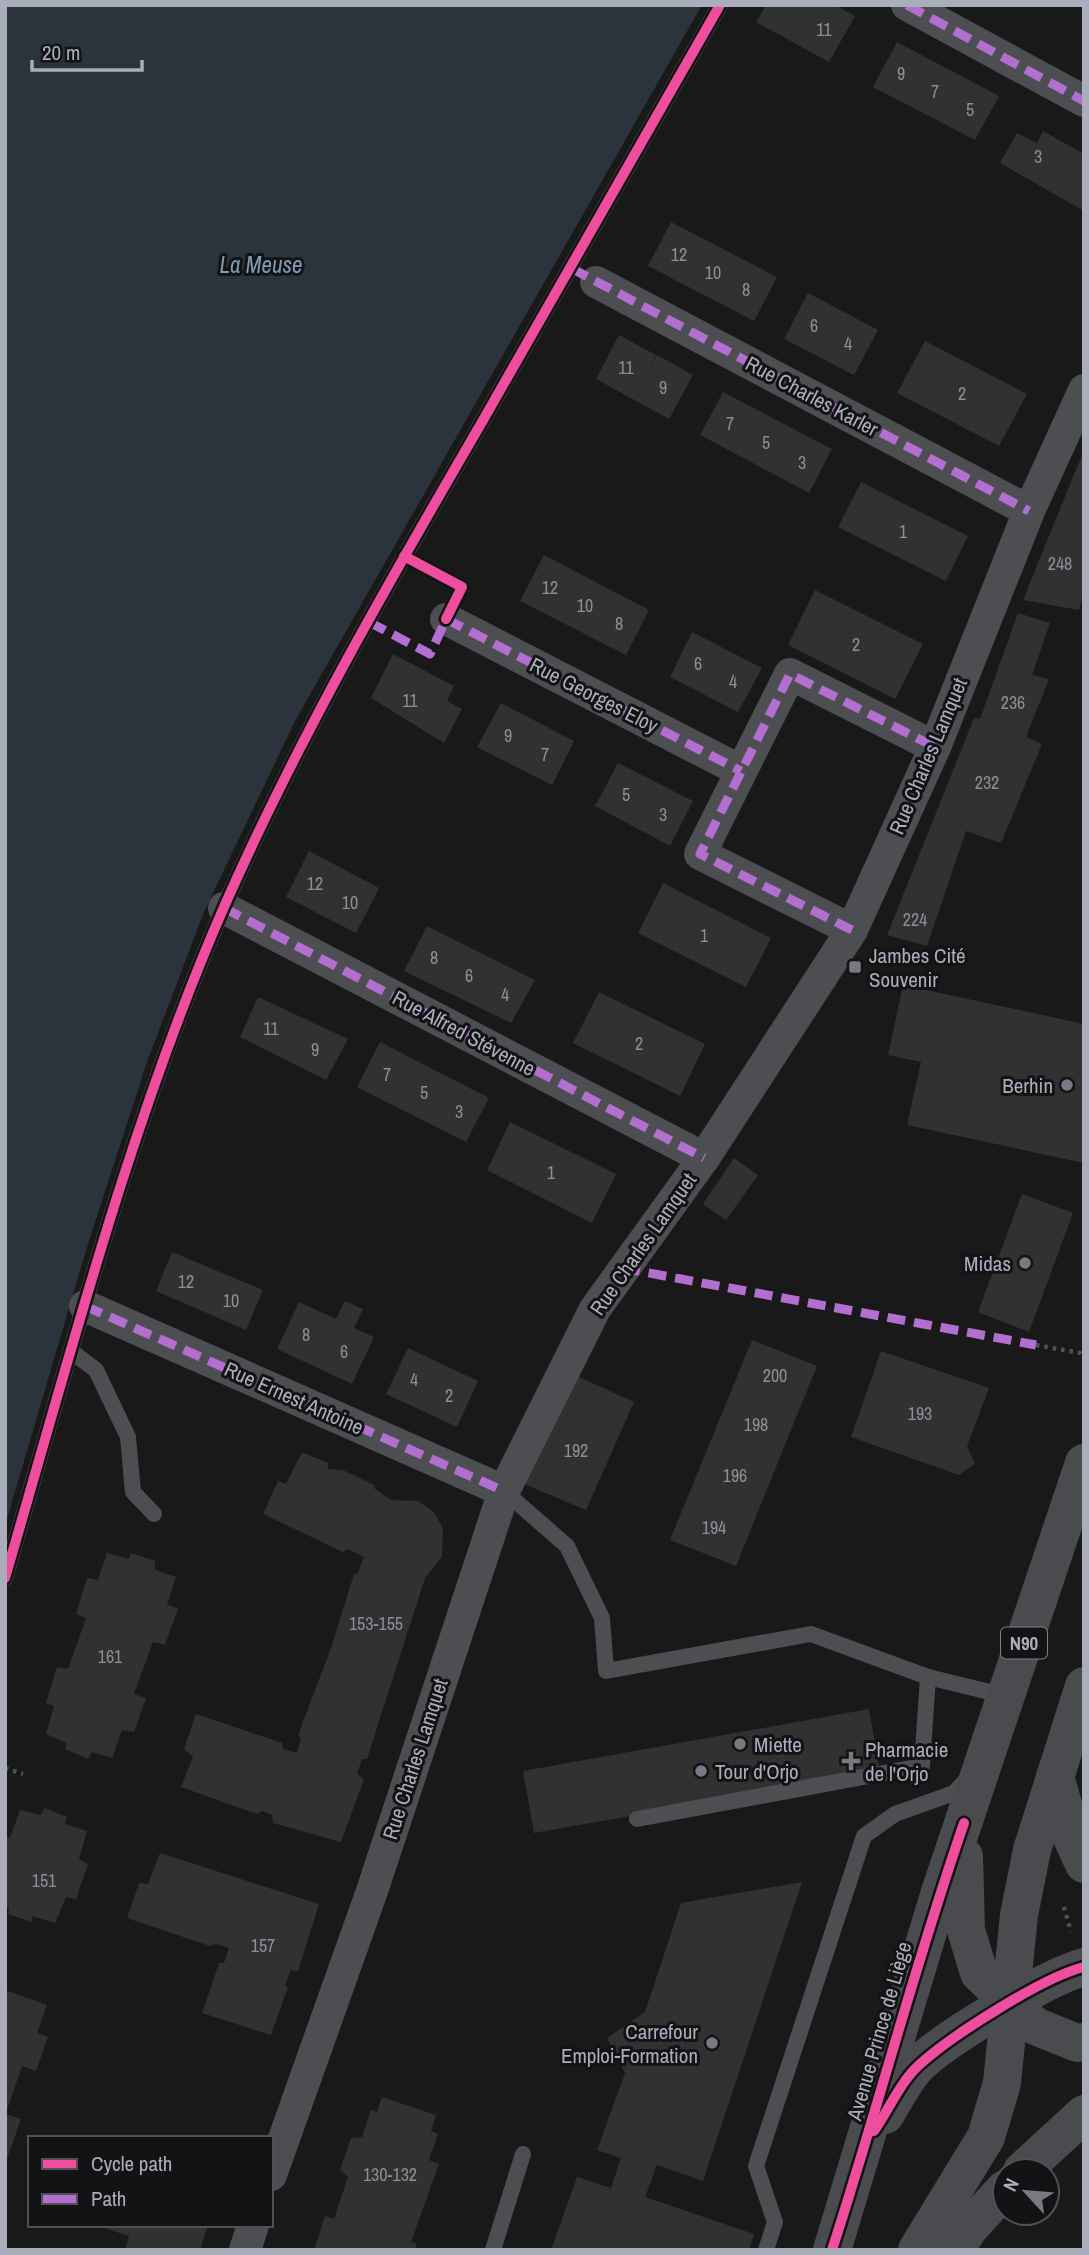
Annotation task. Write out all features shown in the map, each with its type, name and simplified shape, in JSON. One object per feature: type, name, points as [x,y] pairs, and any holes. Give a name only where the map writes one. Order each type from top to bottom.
[{"type":"main road","name":"Avenue Prince de Liège","points":[[832,2250],[866,2144],[900,2021],[1084,1463]]},
{"type":"main road","points":[[917,2250],[986,2137],[1002,2083],[1019,1914],[1032,1850],[1084,1686]]},
{"type":"main road","points":[[1055,1776],[1073,1840],[1084,1864]]},
{"type":"main road","points":[[964,1823],[963,1898],[966,1930],[979,1973],[1035,2026],[1077,2043],[1084,2042]]},
{"type":"main road","points":[[866,2144],[917,2066],[965,2031],[1064,1972],[1079,1955]]},
{"type":"main road","points":[[1037,2157],[1084,2114]]},
{"type":"main road","points":[[955,2250],[969,2228],[991,2204]]},
{"type":"street","points":[[907,5],[1084,101]]},
{"type":"street","name":"Rue Charles Karler","points":[[596,282],[1029,511]]},
{"type":"street","name":"Rue Charles Lamquet","points":[[273,2169],[372,1891],[504,1491],[595,1309],[704,1158],[852,930],[935,747],[1029,511],[1084,390]]},
{"type":"street","name":"Rue Georges Eloy","points":[[446,619],[741,771]]},
{"type":"street","points":[[852,930],[700,854],[790,674],[935,747]]},
{"type":"street","name":"Rue Alfred Stévenne","points":[[224,908],[704,1158]]},
{"type":"street","name":"Rue Ernest Antoine","points":[[85,1306],[504,1491]]},
{"type":"street","points":[[245,2250],[252,2227]]},
{"type":"lane","points":[[5,1578],[85,1306],[159,1071],[224,908],[292,763],[404,556],[720,5]]},
{"type":"lane","points":[[72,1352],[96,1370],[128,1437],[133,1492],[154,1514]]},
{"type":"lane","points":[[504,1491],[567,1546],[602,1618],[606,1671],[811,1634],[928,1677],[1006,1696]]},
{"type":"lane","points":[[637,1819],[922,1766],[928,1677]]},
{"type":"lane","points":[[766,2250],[775,2222],[756,2166],[864,1836],[895,1814],[954,1793],[984,1761]]},
{"type":"lane","points":[[493,2250],[523,2154]]},
{"type":"path","points":[[1036,1345],[1080,1353],[1084,1359]]},
{"type":"path","points":[[5,1768],[23,1774]]},
{"type":"path","points":[[1064,1908],[1079,1955]]},
{"type":"water","name":"La Meuse","points":[[5,5],[702,5],[295,721],[204,912],[147,1062],[87,1247],[5,1526]]},
{"type":"building","points":[[766,5],[835,5],[855,16],[829,62],[756,22]]},
{"type":"building","points":[[897,42],[999,96],[975,140],[873,87]]},
{"type":"building","points":[[1043,131],[1084,154],[1084,211],[1000,163],[1017,133],[1037,143]]},
{"type":"building","points":[[671,222],[777,277],[754,321],[648,266]]},
{"type":"building","points":[[808,293],[878,330],[854,375],[784,339]]},
{"type":"building","points":[[619,335],[656,355],[650,367],[657,355],[693,375],[669,419],[596,379]]},
{"type":"building","points":[[925,341],[1027,394],[999,446],[897,393]]},
{"type":"building","points":[[723,392],[832,449],[809,493],[700,435]]},
{"type":"building","points":[[1084,450],[1084,587],[1079,610],[1023,600]]},
{"type":"building","points":[[861,482],[968,536],[946,581],[838,527]]},
{"type":"building","points":[[544,555],[649,610],[626,655],[520,601]]},
{"type":"building","points":[[815,590],[923,644],[895,699],[788,645]]},
{"type":"building","points":[[1018,613],[1050,623],[1032,675],[1049,679],[1026,737],[1042,744],[1001,843],[966,831],[927,946],[887,935],[974,718],[980,719]]},
{"type":"building","points":[[692,632],[762,668],[738,712],[670,677]]},
{"type":"building","points":[[393,654],[454,686],[447,701],[462,709],[444,743],[371,698]]},
{"type":"building","points":[[501,703],[574,741],[552,785],[477,747]]},
{"type":"building","points":[[618,763],[693,801],[670,846],[595,806]]},
{"type":"building","points":[[309,851],[379,888],[356,933],[286,897]]},
{"type":"building","points":[[663,883],[771,938],[746,987],[638,933]]},
{"type":"building","points":[[427,926],[535,980],[511,1023],[404,971]]},
{"type":"building","points":[[903,985],[1084,1024],[1084,1163],[907,1125],[921,1062],[888,1055]]},
{"type":"building","points":[[599,992],[705,1044],[680,1096],[573,1043]]},
{"type":"building","points":[[258,997],[348,1039],[326,1080],[240,1037]]},
{"type":"building","points":[[380,1042],[489,1098],[466,1142],[357,1087]]},
{"type":"building","points":[[510,1122],[616,1174],[592,1223],[487,1170]]},
{"type":"building","points":[[734,1158],[758,1175],[726,1220],[703,1204]]},
{"type":"building","name":"Midas","points":[[1022,1194],[1073,1213],[1029,1332],[978,1312]]},
{"type":"building","points":[[172,1252],[263,1290],[246,1330],[156,1291]]},
{"type":"building","points":[[345,1301],[363,1309],[354,1328],[374,1337],[352,1384],[277,1349],[299,1302],[336,1319]]},
{"type":"building","points":[[752,1340],[817,1366],[736,1566],[670,1540]]},
{"type":"building","points":[[408,1348],[478,1381],[457,1427],[386,1394]]},
{"type":"building","points":[[881,1351],[989,1388],[967,1446],[975,1464],[959,1475],[851,1437]]},
{"type":"building","points":[[577,1376],[634,1402],[586,1510],[524,1484]]},
{"type":"building","points":[[302,1452],[328,1463],[328,1469],[343,1470],[374,1485],[375,1489],[391,1500],[418,1501],[434,1512],[443,1529],[442,1557],[425,1578],[367,1759],[362,1759],[357,1774],[364,1779],[341,1842],[273,1823],[272,1815],[262,1811],[257,1814],[181,1787],[193,1757],[184,1749],[196,1714],[282,1743],[283,1749],[297,1753],[301,1738],[298,1735],[331,1648],[354,1574],[358,1573],[364,1557],[348,1549],[343,1552],[263,1514],[278,1481],[286,1484]]},
{"type":"building","points":[[107,1553],[129,1559],[131,1553],[155,1561],[155,1570],[176,1577],[167,1604],[178,1609],[165,1645],[153,1642],[134,1694],[146,1698],[134,1732],[122,1730],[112,1758],[92,1752],[88,1759],[65,1749],[67,1743],[46,1734],[54,1706],[46,1703],[57,1667],[68,1669],[86,1618],[76,1614],[87,1578],[98,1580]]},
{"type":"building","name":"Tour d'Orjo","points":[[869,1709],[880,1772],[534,1833],[523,1771]]},
{"type":"building","points":[[44,1808],[67,1817],[65,1824],[87,1831],[79,1859],[88,1864],[76,1899],[66,1897],[55,1923],[33,1916],[31,1922],[8,1914],[9,1908],[5,1907],[5,1836],[10,1838],[20,1810],[41,1815]]},
{"type":"building","points":[[160,1853],[319,1904],[298,1971],[291,1970],[285,1985],[288,1987],[271,2035],[202,2013],[219,1963],[224,1963],[229,1948],[216,1944],[210,1946],[127,1918],[139,1883],[148,1884]]},
{"type":"building","points":[[802,1882],[703,2181],[657,2165],[645,2197],[754,2234],[749,2250],[551,2250],[577,2177],[611,2188],[621,2158],[597,2150],[625,2073],[607,2038],[645,2012],[681,1903]]},
{"type":"building","points":[[5,1990],[47,2005],[37,2033],[48,2037],[36,2071],[22,2066],[6,2113]]},
{"type":"building","points":[[382,2097],[436,2115],[431,2131],[438,2134],[429,2160],[439,2164],[411,2242],[417,2244],[415,2250],[314,2250],[325,2216],[334,2219],[348,2177],[340,2170],[351,2138],[362,2137],[371,2110],[377,2112]]},
{"type":"building","points":[[5,2114],[21,2119],[6,2162],[5,2162]]},
{"type":"building","points":[[101,2227],[207,2227],[200,2250],[125,2250],[129,2236]]},
{"type":"marked path","points":[[907,5],[1084,101]]},
{"type":"marked path","points":[[571,268],[1029,511]]},
{"type":"marked path","points":[[369,622],[430,654],[449,613]]},
{"type":"marked path","points":[[446,619],[741,771]]},
{"type":"marked path","points":[[852,930],[700,854],[790,674],[935,747]]},
{"type":"marked path","points":[[224,908],[704,1158]]},
{"type":"marked path","points":[[622,1268],[1036,1345]]},
{"type":"marked path","points":[[85,1306],[504,1491]]},
{"type":"cycle path","points":[[5,1578],[131,1154],[190,988],[224,907],[283,783],[346,661],[720,5]]},
{"type":"cycle path","points":[[404,556],[462,587],[446,619]]},
{"type":"cycle path","points":[[832,2250],[929,1929],[964,1823]]},
{"type":"cycle path","points":[[874,2131],[906,2079],[934,2053],[974,2024],[1022,1995],[1045,1982],[1084,1967]]},
{"type":"place","name":"Jambes Cité Souvenir","points":[[855,967]]},
{"type":"place","name":"Berhin","points":[[1067,1085]]},
{"type":"place","name":"Midas","points":[[1025,1263]]},
{"type":"place","name":"Miette","points":[[740,1744]]},
{"type":"place","name":"Pharmacie de l'Orjo","points":[[851,1761]]},
{"type":"place","name":"Tour d'Orjo","points":[[701,1771]]},
{"type":"place","name":"Carrefour Emploi-Formation","points":[[712,2043]]}]
